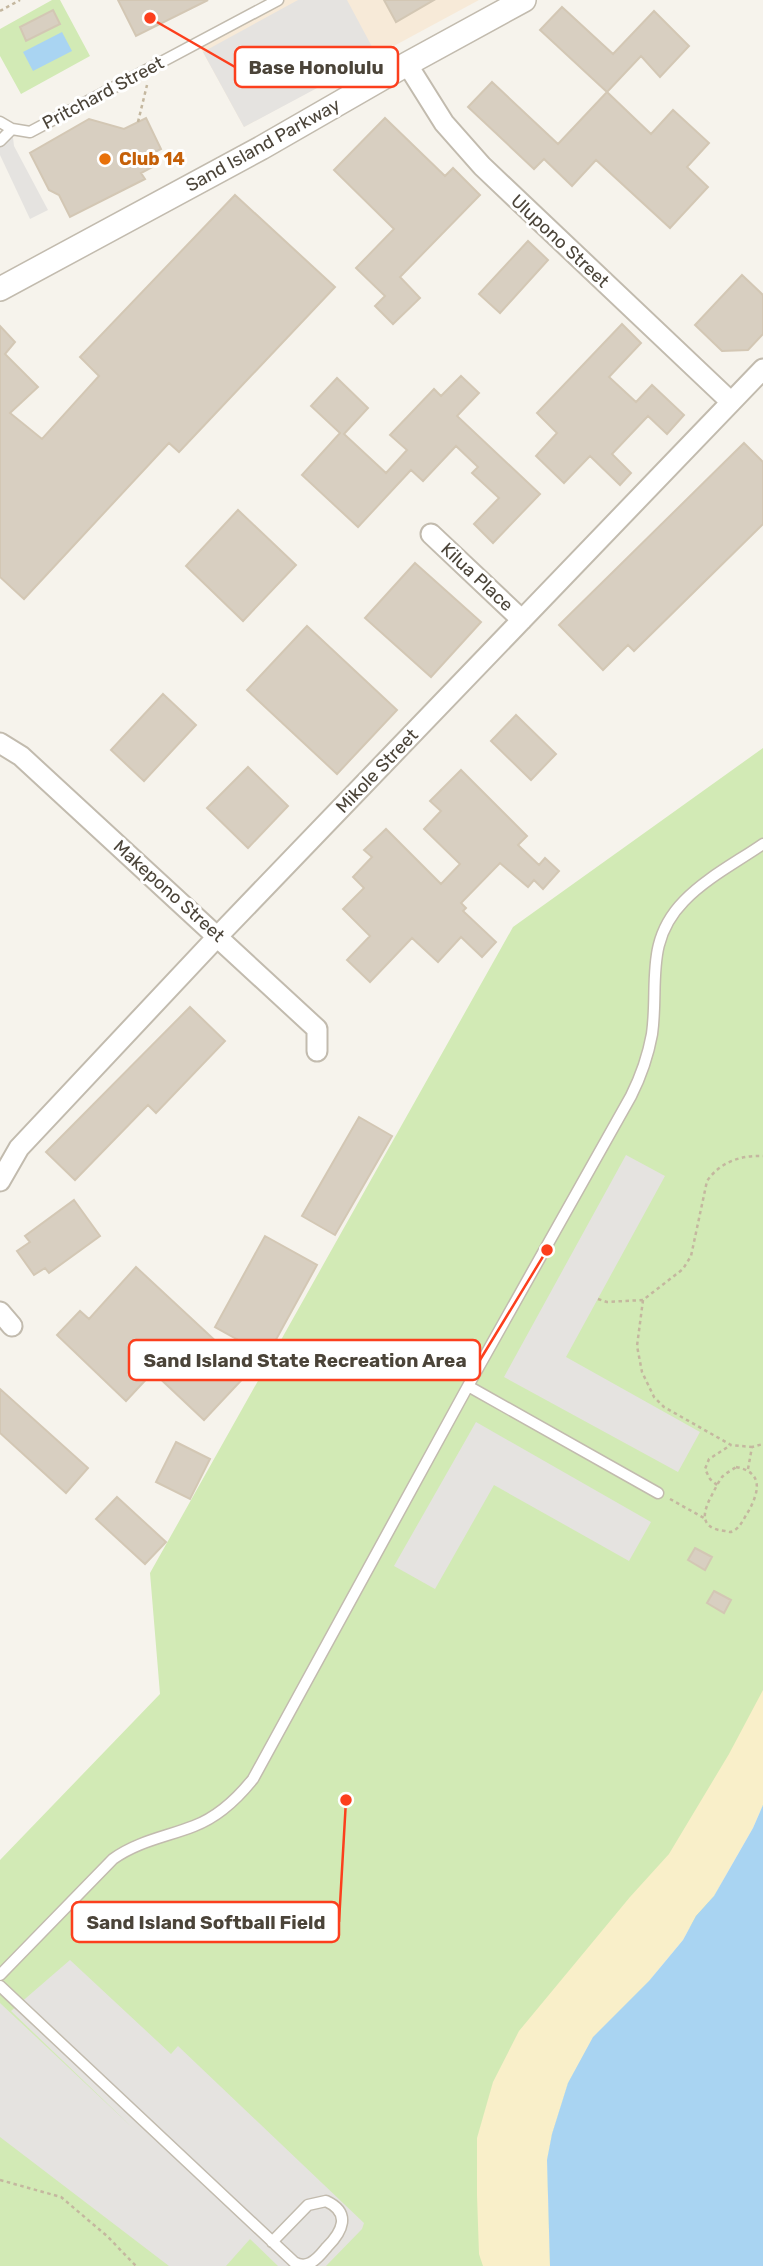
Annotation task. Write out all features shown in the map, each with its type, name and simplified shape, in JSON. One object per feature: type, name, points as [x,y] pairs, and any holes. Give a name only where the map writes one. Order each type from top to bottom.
[{"type":"street","name":"Sand Island Parkway","points":[[0,289],[261,148],[524,0]]},
{"type":"street","name":"Ulupono Street","points":[[407,64],[444,123],[482,166],[731,402]]},
{"type":"street","name":"Mikole Street","points":[[0,1181],[19,1147],[763,369]]},
{"type":"street","name":"Kilua Place","points":[[431,534],[522,620]]},
{"type":"street","name":"Makepono Street","points":[[0,743],[21,757],[317,1029],[317,1051]]},
{"type":"lane","name":"Pritchard Street","points":[[12,129],[30,132],[278,0]]},
{"type":"lane","points":[[0,122],[12,129],[0,141]]},
{"type":"lane","points":[[0,1975],[113,1859],[135,1845],[207,1820],[243,1791],[261,1765],[638,1081],[652,1033],[654,960],[668,922],[693,893],[763,844]]},
{"type":"lane","points":[[468,1387],[658,1493]]},
{"type":"lane","points":[[0,1986],[272,2242],[294,2262],[310,2263],[338,2236],[342,2225],[340,2213],[332,2204],[326,2202],[307,2204],[272,2242]]},
{"type":"path","points":[[0,11],[20,0]]},
{"type":"path","points":[[138,122],[148,79]]},
{"type":"path","points":[[598,1299],[607,1302],[643,1300],[683,1269],[691,1256],[707,1181],[715,1170],[732,1161],[749,1156],[763,1157]]},
{"type":"path","points":[[643,1300],[637,1346],[642,1372],[654,1397],[664,1407],[732,1445],[752,1447],[763,1444]]},
{"type":"path","points":[[718,1485],[710,1479],[705,1469],[709,1459],[732,1445]]},
{"type":"path","points":[[748,1469],[752,1447]]},
{"type":"path","points":[[736,1467],[748,1469],[756,1477],[759,1487],[738,1528],[731,1532],[716,1530],[708,1525],[704,1518],[703,1509],[718,1485],[723,1476],[736,1467]]},
{"type":"path","points":[[658,1493],[704,1518]]},
{"type":"path","points":[[0,2180],[61,2197],[107,2236],[136,2266]]},
{"type":"shaded area","points":[[278,0],[479,0],[244,127],[198,43]]},
{"type":"shaded area","points":[[298,0],[347,0],[377,56],[244,127],[203,52]]},
{"type":"shaded area","points":[[12,129],[14,146],[48,210],[30,219],[0,155],[0,141]]},
{"type":"shaded area","points":[[626,1155],[665,1176],[566,1357],[700,1432],[678,1472],[504,1377]]},
{"type":"shaded area","points":[[476,1422],[651,1522],[629,1561],[494,1485],[435,1589],[394,1566]]},
{"type":"shaded area","points":[[70,1960],[171,2054],[178,2046],[364,2223],[362,2229],[326,2266],[278,2266],[250,2239],[226,2266],[169,2266],[0,2137],[0,2003],[137,2132],[11,2011]]},
{"type":"green space","points":[[52,0],[60,0],[90,56],[21,94],[0,56],[0,29]]},
{"type":"green space","points":[[763,748],[763,1805],[714,1896],[649,1981],[594,2037],[568,2083],[547,2160],[550,2266],[0,2266],[0,1860],[160,1694],[150,1573],[513,927]]},
{"type":"sand","points":[[763,1690],[763,1805],[753,1828],[714,1896],[696,1916],[683,1940],[649,1981],[594,2037],[568,2083],[547,2160],[550,2266],[483,2266],[479,2254],[477,2138],[493,2082],[519,2031],[669,1854],[729,1754]]},
{"type":"water","points":[[62,32],[72,51],[33,71],[23,52]]},
{"type":"water","points":[[763,1805],[763,2266],[550,2266],[547,2160],[568,2083],[593,2037],[649,1981],[683,1940],[696,1916],[714,1896]]},
{"type":"building","points":[[118,0],[208,0],[136,36]]},
{"type":"building","points":[[384,0],[434,0],[396,22]]},
{"type":"building","points":[[562,7],[613,54],[654,11],[689,46],[660,77],[641,56],[607,92],[540,30]]},
{"type":"building","points":[[53,10],[60,24],[26,41],[20,27]]},
{"type":"building","points":[[492,82],[558,144],[607,92],[651,134],[673,110],[709,143],[687,167],[708,187],[670,228],[596,160],[572,186],[544,159],[534,169],[468,107]]},
{"type":"building","name":"Club 14","points":[[146,118],[161,149],[153,153],[158,164],[141,173],[145,179],[70,217],[59,195],[49,190],[30,153],[89,119],[124,129]]},
{"type":"building","points":[[385,118],[445,176],[453,168],[480,195],[400,277],[420,298],[393,324],[375,306],[385,296],[356,268],[394,229],[334,170]]},
{"type":"building","points":[[235,195],[335,287],[179,452],[169,443],[24,599],[0,577],[0,326],[15,342],[5,354],[38,387],[10,413],[42,439],[99,376],[80,357]]},
{"type":"building","points":[[528,241],[548,260],[500,313],[479,294]]},
{"type":"building","points":[[742,275],[763,295],[763,334],[748,350],[722,351],[695,325]]},
{"type":"building","points":[[622,324],[641,343],[609,377],[636,402],[652,385],[684,415],[667,434],[648,416],[612,454],[631,473],[620,485],[590,456],[564,483],[536,456],[557,433],[537,413]]},
{"type":"building","points":[[461,376],[479,393],[457,416],[540,494],[493,543],[474,524],[499,498],[472,473],[478,467],[456,446],[423,481],[411,470],[358,527],[302,475],[340,433],[311,406],[337,378],[368,408],[344,434],[386,473],[407,450],[390,435],[434,389],[441,396]]},
{"type":"building","points":[[744,443],[763,462],[763,524],[634,651],[628,645],[603,670],[559,625]]},
{"type":"building","points":[[238,510],[296,565],[243,621],[186,566]]},
{"type":"building","points":[[415,563],[481,622],[431,677],[365,618]]},
{"type":"building","points":[[307,626],[397,710],[337,774],[247,690]]},
{"type":"building","points":[[163,694],[196,725],[144,781],[111,750]]},
{"type":"building","points":[[516,715],[556,754],[531,780],[491,741]]},
{"type":"building","points":[[248,767],[288,806],[248,848],[207,808]]},
{"type":"building","points":[[461,770],[527,836],[518,845],[539,865],[545,858],[559,871],[543,889],[534,880],[528,887],[500,863],[461,903],[466,908],[463,911],[496,942],[482,957],[461,937],[438,962],[412,938],[370,982],[347,960],[370,936],[343,909],[364,888],[353,877],[372,857],[364,850],[386,829],[441,884],[460,864],[424,829],[441,811],[430,801]]},
{"type":"building","points":[[190,1007],[225,1041],[156,1113],[148,1105],[75,1180],[46,1152]]},
{"type":"building","points":[[359,1117],[392,1136],[335,1235],[302,1216]]},
{"type":"building","points":[[74,1200],[100,1236],[49,1273],[45,1268],[34,1275],[17,1251],[30,1242],[25,1236]]},
{"type":"building","points":[[265,1236],[317,1265],[267,1356],[215,1327]]},
{"type":"building","points":[[136,1267],[249,1372],[204,1420],[153,1372],[126,1401],[57,1335],[80,1311],[89,1319]]},
{"type":"building","points":[[0,1389],[88,1468],[66,1493],[0,1433]]},
{"type":"building","points":[[176,1442],[210,1459],[190,1499],[156,1482]]},
{"type":"building","points":[[117,1497],[166,1542],[145,1564],[96,1519]]},
{"type":"building","points":[[695,1548],[712,1557],[705,1570],[688,1560]]},
{"type":"building","points":[[714,1591],[731,1600],[724,1613],[707,1603]]},
{"type":"place","name":"Base Honolulu","points":[[150,18]]},
{"type":"place","name":"Club 14","points":[[105,159]]},
{"type":"place","name":"Sand Island State Recreation Area","points":[[547,1250]]},
{"type":"place","name":"Sand Island Softball Field","points":[[346,1800]]}]
